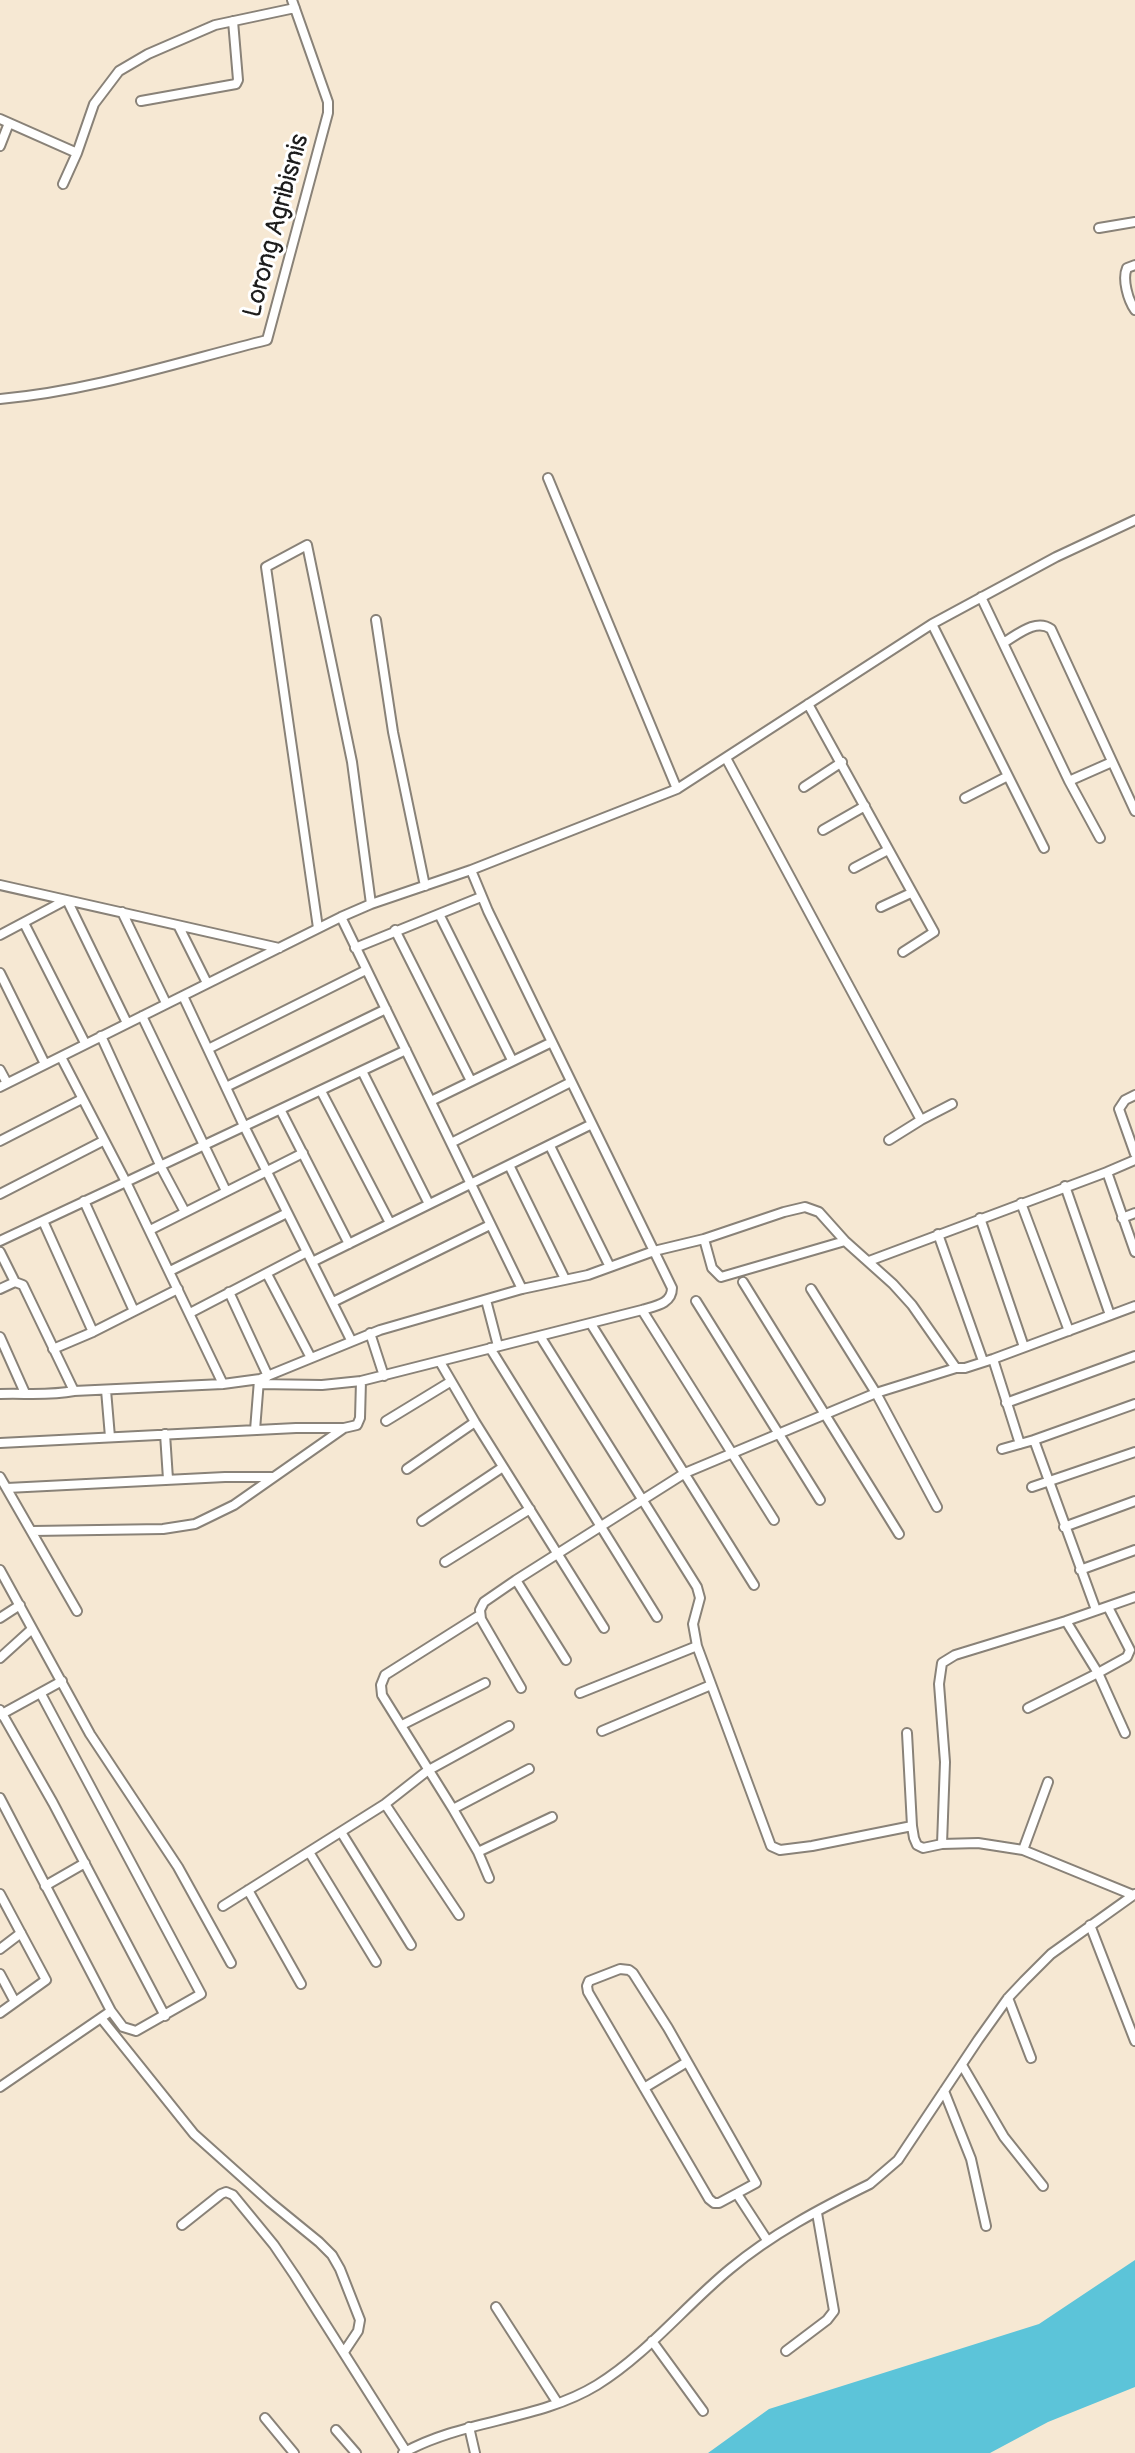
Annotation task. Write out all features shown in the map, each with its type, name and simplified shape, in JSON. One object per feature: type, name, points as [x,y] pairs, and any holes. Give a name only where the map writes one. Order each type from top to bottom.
[{"type":"street","points":[[63,184],[94,104],[119,71],[182,39],[294,4]]},
{"type":"street","name":"Lorong Agribisnis","points":[[0,399],[85,388],[267,340],[328,113],[328,102],[294,4]]},
{"type":"street","points":[[141,101],[236,84],[233,21]]},
{"type":"street","points":[[0,146],[4,121],[77,153]]},
{"type":"street","points":[[1099,228],[1135,222]]},
{"type":"street","points":[[1135,265],[1127,268],[1125,274],[1131,305],[1135,310]]},
{"type":"street","points":[[548,478],[677,789]]},
{"type":"street","points":[[0,1070],[4,1085],[341,917],[677,789],[932,624],[1076,547],[1135,520]]},
{"type":"street","points":[[318,928],[266,567],[307,545],[352,762],[371,904]]},
{"type":"street","points":[[981,597],[1069,781],[1100,838]]},
{"type":"street","points":[[376,620],[393,732],[425,886]]},
{"type":"street","points":[[932,624],[1044,848]]},
{"type":"street","points":[[1003,643],[1034,626],[1046,625],[1051,629],[1135,811]]},
{"type":"street","points":[[808,704],[934,932],[903,952]]},
{"type":"street","points":[[726,758],[921,1120]]},
{"type":"street","points":[[804,787],[842,762]]},
{"type":"street","points":[[1069,781],[1112,762]]},
{"type":"street","points":[[965,798],[1008,776]]},
{"type":"street","points":[[823,830],[865,806]]},
{"type":"street","points":[[854,868],[888,850]]},
{"type":"street","points":[[0,1394],[52,1396],[74,1391],[262,1380],[322,1385],[361,1381],[665,1303],[672,1295],[672,1288],[481,897],[471,870]]},
{"type":"street","points":[[0,885],[280,948]]},
{"type":"street","points":[[881,907],[911,893]]},
{"type":"street","points":[[355,948],[481,897]]},
{"type":"street","points":[[0,935],[66,901]]},
{"type":"street","points":[[66,901],[127,1023]]},
{"type":"street","points":[[122,912],[166,1003]]},
{"type":"street","points":[[439,914],[512,1060]]},
{"type":"street","points":[[341,917],[522,1289]]},
{"type":"street","points":[[24,923],[85,1043]]},
{"type":"street","points":[[179,927],[207,983]]},
{"type":"street","points":[[395,930],[471,1081]]},
{"type":"street","points":[[208,1049],[366,970]]},
{"type":"street","points":[[0,973],[45,1064]]},
{"type":"street","points":[[183,996],[351,1340]]},
{"type":"street","points":[[226,1087],[386,1009]]},
{"type":"street","points":[[142,1016],[226,1191]]},
{"type":"street","points":[[101,1036],[185,1212]]},
{"type":"street","points":[[431,1101],[552,1042]]},
{"type":"street","points":[[0,1241],[406,1050]]},
{"type":"street","points":[[61,1057],[150,1230],[223,1384]]},
{"type":"street","points":[[362,1071],[429,1204]]},
{"type":"street","points":[[451,1143],[571,1082]]},
{"type":"street","points":[[321,1091],[390,1223]]},
{"type":"street","points":[[869,1261],[1107,1172],[1135,1157],[1119,1109],[1125,1100],[1135,1095]]},
{"type":"street","points":[[0,1141],[82,1099]]},
{"type":"street","points":[[889,1140],[952,1104]]},
{"type":"street","points":[[281,1111],[349,1244]]},
{"type":"street","points":[[312,1262],[592,1124]]},
{"type":"street","points":[[0,1194],[103,1141]]},
{"type":"street","points":[[550,1146],[610,1267]]},
{"type":"street","points":[[150,1230],[303,1153]]},
{"type":"street","points":[[509,1165],[565,1279]]},
{"type":"street","points":[[1107,1172],[1135,1252]]},
{"type":"street","points":[[1065,1186],[1110,1315]]},
{"type":"street","points":[[84,1201],[134,1311]]},
{"type":"street","points":[[1021,1203],[1069,1331]]},
{"type":"street","points":[[262,1380],[351,1340],[429,1314],[588,1275],[654,1251],[704,1239],[805,1207],[819,1212],[912,1305],[956,1368]]},
{"type":"street","points":[[170,1271],[287,1213]]},
{"type":"street","points":[[1122,1218],[1135,1213]]},
{"type":"street","points":[[980,1218],[1024,1347]]},
{"type":"street","points":[[43,1221],[93,1332]]},
{"type":"street","points":[[333,1302],[490,1225]]},
{"type":"street","points":[[938,1234],[983,1361]]},
{"type":"street","points":[[704,1239],[712,1268],[721,1277],[845,1241]]},
{"type":"street","points":[[0,1252],[15,1282],[23,1285],[74,1391]]},
{"type":"street","points":[[190,1313],[307,1252]]},
{"type":"street","points":[[267,1274],[311,1358]]},
{"type":"street","points":[[0,1289],[15,1282]]},
{"type":"street","points":[[743,1282],[899,1534]]},
{"type":"street","points":[[53,1349],[178,1289]]},
{"type":"street","points":[[811,1289],[876,1393],[937,1507]]},
{"type":"street","points":[[229,1292],[262,1380],[255,1430]]},
{"type":"street","points":[[486,1300],[494,1347],[599,1527],[657,1617]]},
{"type":"street","points":[[696,1301],[820,1500]]},
{"type":"street","points":[[489,1878],[453,1809],[382,1695],[381,1685],[385,1675],[480,1615],[484,1602],[516,1580],[685,1473],[876,1393],[993,1359],[1135,1306]]},
{"type":"street","points":[[642,1310],[774,1520]]},
{"type":"street","points":[[591,1324],[754,1585]]},
{"type":"street","points":[[370,1333],[384,1376]]},
{"type":"street","points":[[540,1336],[697,1587],[700,1598],[693,1624],[697,1646],[772,1847],[780,1850],[812,1846],[912,1826]]},
{"type":"street","points":[[0,1337],[25,1393]]},
{"type":"street","points":[[1006,1403],[1135,1356]]},
{"type":"street","points":[[993,1359],[1020,1444]]},
{"type":"street","points":[[440,1362],[604,1628]]},
{"type":"street","points":[[0,1443],[355,1427],[359,1421],[361,1381]]},
{"type":"street","points":[[386,1421],[450,1382]]},
{"type":"street","points":[[106,1390],[110,1437]]},
{"type":"street","points":[[1002,1449],[1135,1404]]},
{"type":"street","points":[[407,1469],[475,1422]]},
{"type":"street","points":[[33,1531],[180,1528],[218,1514],[344,1428]]},
{"type":"street","points":[[165,1434],[168,1479]]},
{"type":"street","points":[[1034,1440],[1096,1610]]},
{"type":"street","points":[[1032,1487],[1135,1452]]},
{"type":"street","points":[[422,1521],[503,1467]]},
{"type":"street","points":[[0,1477],[77,1611]]},
{"type":"street","points":[[7,1488],[274,1477]]},
{"type":"street","points":[[1064,1527],[1135,1501]]},
{"type":"street","points":[[445,1562],[530,1509]]},
{"type":"street","points":[[1080,1570],[1135,1550]]},
{"type":"street","points":[[0,1570],[90,1734],[178,1867],[231,1963]]},
{"type":"street","points":[[516,1580],[566,1660]]},
{"type":"street","points":[[942,1844],[945,1762],[939,1684],[942,1663],[955,1655],[1135,1597]]},
{"type":"street","points":[[0,1618],[20,1605]]},
{"type":"street","points":[[1028,1708],[1127,1657],[1130,1650],[1108,1607]]},
{"type":"street","points":[[480,1615],[521,1688]]},
{"type":"street","points":[[1066,1621],[1098,1673],[1125,1733]]},
{"type":"street","points":[[0,1658],[32,1629]]},
{"type":"street","points":[[580,1693],[697,1646]]},
{"type":"street","points":[[62,1681],[1,1713],[85,1863],[165,2016]]},
{"type":"street","points":[[402,1725],[485,1683]]},
{"type":"street","points":[[602,1731],[711,1685]]},
{"type":"street","points":[[0,1798],[111,2011],[123,2027],[136,2031],[201,1994],[41,1694]]},
{"type":"street","points":[[223,1906],[385,1804],[427,1771],[509,1726]]},
{"type":"street","points":[[907,1733],[912,1826],[917,1845],[997,1844],[1023,1850],[1134,1894]]},
{"type":"street","points":[[453,1809],[529,1769]]},
{"type":"street","points":[[1023,1850],[1048,1782]]},
{"type":"street","points":[[385,1804],[459,1915]]},
{"type":"street","points":[[478,1852],[552,1817]]},
{"type":"street","points":[[341,1832],[411,1945]]},
{"type":"street","points":[[309,1852],[376,1962]]},
{"type":"street","points":[[45,1886],[85,1863]]},
{"type":"street","points":[[248,1890],[301,1984]]},
{"type":"street","points":[[182,2225],[221,2194],[226,2192],[233,2195],[274,2245],[406,2452],[445,2434],[514,2417],[580,2394],[604,2381],[728,2270],[767,2240],[870,2184],[892,2167],[1008,1998],[1051,1954],[1134,1894]]},
{"type":"street","points":[[0,1896],[46,1980],[0,2013]]},
{"type":"street","points":[[1090,1925],[1135,2041]]},
{"type":"street","points":[[0,1949],[21,1933]]},
{"type":"street","points":[[620,1969],[633,1973],[756,2183],[717,2203],[709,2199],[644,2088],[587,1988],[589,1981],[620,1969]]},
{"type":"street","points":[[0,1974],[15,2002]]},
{"type":"street","points":[[1008,1998],[1031,2058]]},
{"type":"street","points":[[0,2087],[111,2011]]},
{"type":"street","points":[[101,2018],[194,2134],[332,2255],[360,2320],[358,2331],[344,2352]]},
{"type":"street","points":[[644,2088],[687,2062]]},
{"type":"street","points":[[962,2065],[1004,2137],[1043,2186]]},
{"type":"street","points":[[944,2091],[971,2159],[986,2226]]},
{"type":"street","points":[[737,2194],[767,2240]]},
{"type":"street","points":[[786,2351],[827,2320],[834,2311],[817,2213]]},
{"type":"street","points":[[496,2307],[557,2402]]},
{"type":"street","points":[[652,2341],[703,2411]]},
{"type":"street","points":[[265,2418],[294,2453]]},
{"type":"street","points":[[469,2427],[475,2453]]},
{"type":"street","points":[[336,2430],[356,2453]]},
{"type":"water","points":[[1135,2260],[1135,2387],[1048,2422],[990,2453],[708,2453],[769,2409],[1039,2324]]}]
